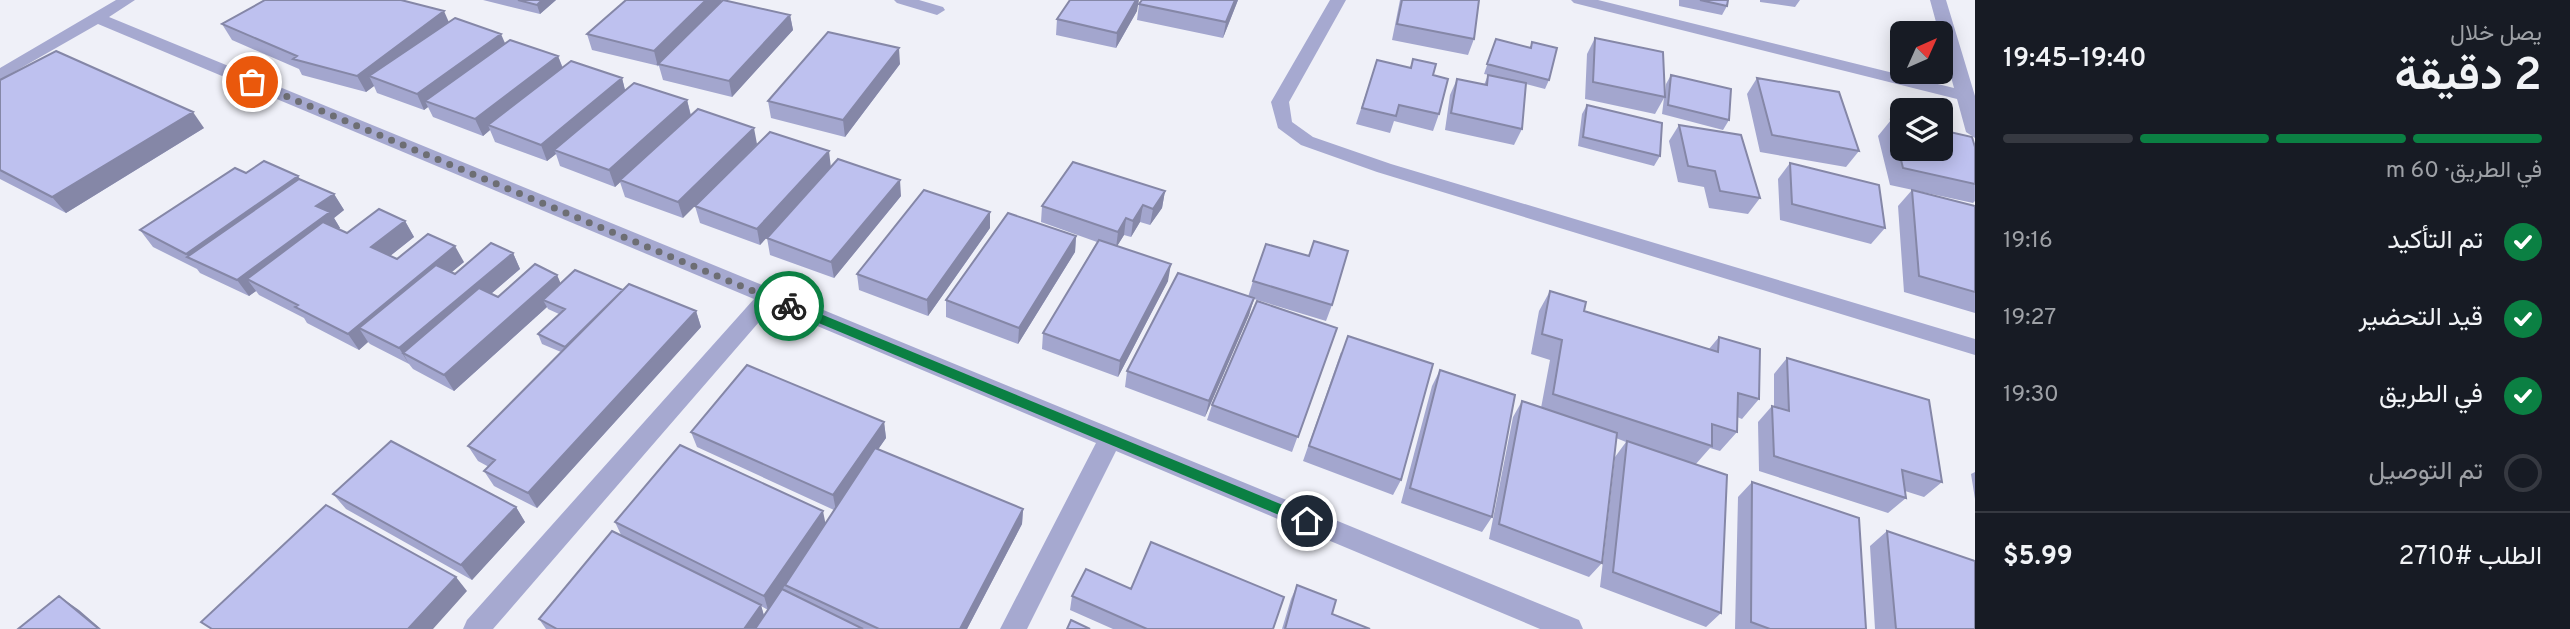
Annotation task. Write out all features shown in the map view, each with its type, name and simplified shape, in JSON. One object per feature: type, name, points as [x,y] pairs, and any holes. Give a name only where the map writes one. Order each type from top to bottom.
[{"type":"street","points":[[0,75],[127,0]]},
{"type":"street","points":[[902,0],[937,10]]},
{"type":"street","points":[[1338,0],[1280,102],[1284,124],[1307,141],[1398,172],[1975,347]]},
{"type":"street","points":[[1579,0],[1966,96]]},
{"type":"street","points":[[1938,0],[1975,132]]},
{"type":"street","points":[[97,18],[1560,627]]},
{"type":"street","points":[[476,629],[768,297]]},
{"type":"street","points":[[1013,629],[1110,439]]},
{"type":"building","points":[[265,0],[401,0],[444,11],[357,76],[293,59],[297,56],[222,24]]},
{"type":"building","points":[[518,0],[542,0],[537,5]]},
{"type":"building","points":[[626,0],[706,0],[654,51],[587,34]]},
{"type":"building","points":[[723,0],[790,15],[729,81],[658,64]]},
{"type":"building","points":[[1070,0],[1136,0],[1117,33],[1057,19]]},
{"type":"building","points":[[1142,0],[1235,0],[1226,22],[1139,4]]},
{"type":"building","points":[[1402,0],[1479,0],[1474,39],[1397,24]]},
{"type":"building","points":[[1700,0],[1728,0],[1727,6]]},
{"type":"building","points":[[455,18],[501,34],[417,94],[369,76]]},
{"type":"building","points":[[828,32],[899,48],[843,120],[768,101]]},
{"type":"building","points":[[1595,38],[1663,52],[1665,97],[1593,82]]},
{"type":"building","points":[[1496,39],[1531,48],[1532,42],[1557,48],[1549,80],[1487,64]]},
{"type":"building","points":[[510,40],[558,56],[475,119],[425,101]]},
{"type":"building","points":[[56,51],[193,112],[52,197],[0,170],[0,80]]},
{"type":"building","points":[[1413,59],[1436,64],[1433,75],[1448,79],[1439,114],[1399,105],[1396,116],[1362,108],[1377,60],[1411,68]]},
{"type":"building","points":[[571,61],[622,78],[541,145],[488,125]]},
{"type":"building","points":[[1488,75],[1526,83],[1522,129],[1451,113],[1457,79],[1487,85]]},
{"type":"building","points":[[1671,75],[1731,89],[1729,120],[1668,105]]},
{"type":"building","points":[[1757,78],[1839,92],[1859,151],[1772,135]]},
{"type":"building","points":[[634,83],[687,100],[609,170],[554,150]]},
{"type":"building","points":[[1587,105],[1662,123],[1660,156],[1583,137]]},
{"type":"building","points":[[698,109],[754,128],[678,202],[620,180]]},
{"type":"building","points":[[1679,125],[1741,135],[1760,198],[1720,191],[1715,171],[1688,166]]},
{"type":"building","points":[[770,132],[829,151],[757,229],[695,206]]},
{"type":"building","points":[[1953,133],[1972,137],[1975,147],[1975,184],[1903,168],[1901,161],[1953,161]]},
{"type":"building","points":[[838,159],[900,180],[831,262],[767,238]]},
{"type":"building","points":[[264,161],[298,176],[186,254],[140,230],[235,168],[246,173]]},
{"type":"building","points":[[1073,162],[1165,191],[1153,209],[1143,205],[1133,221],[1126,218],[1118,232],[1042,206]]},
{"type":"building","points":[[1790,163],[1879,185],[1885,228],[1792,204]]},
{"type":"building","points":[[299,179],[334,194],[316,206],[330,212],[237,280],[187,257]]},
{"type":"building","points":[[924,190],[990,212],[927,300],[857,274]]},
{"type":"building","points":[[1912,190],[1975,206],[1975,292],[1919,276]]},
{"type":"building","points":[[379,209],[405,221],[371,247],[397,259],[428,234],[455,246],[348,334],[247,279],[323,222],[347,233]]},
{"type":"building","points":[[1008,213],[1076,236],[1019,328],[946,300]]},
{"type":"building","points":[[1099,240],[1171,264],[1120,361],[1043,333]]},
{"type":"building","points":[[1314,241],[1348,251],[1332,305],[1253,281],[1266,244],[1309,256]]},
{"type":"building","points":[[491,243],[513,253],[399,348],[359,328],[436,265],[455,274]]},
{"type":"building","points":[[535,264],[557,275],[444,375],[403,353],[479,288],[498,297]]},
{"type":"building","points":[[575,270],[623,290],[565,347],[538,334],[565,309],[543,300]]},
{"type":"building","points":[[1178,273],[1254,298],[1209,401],[1127,371]]},
{"type":"building","points":[[629,284],[696,311],[528,493],[484,471],[495,460],[468,446]]},
{"type":"building","points":[[1550,291],[1586,302],[1584,311],[1718,352],[1719,337],[1760,349],[1759,399],[1738,393],[1737,432],[1712,424],[1712,446],[1553,394],[1562,340],[1542,334]]},
{"type":"building","points":[[1257,301],[1337,328],[1298,437],[1212,405]]},
{"type":"building","points":[[1348,336],[1433,364],[1401,480],[1309,446]]},
{"type":"building","points":[[1787,358],[1929,400],[1942,482],[1902,470],[1906,498],[1774,456],[1772,406],[1789,411]]},
{"type":"building","points":[[747,365],[884,422],[833,495],[691,432]]},
{"type":"building","points":[[1440,370],[1515,395],[1492,517],[1410,488]]},
{"type":"building","points":[[1522,401],[1617,433],[1602,563],[1499,524]]},
{"type":"building","points":[[391,441],[516,507],[461,565],[333,494]]},
{"type":"building","points":[[1627,441],[1727,475],[1721,613],[1613,572]]},
{"type":"building","points":[[680,445],[823,511],[764,596],[615,522]]},
{"type":"building","points":[[875,448],[1023,509],[960,629],[879,629],[785,585]]},
{"type":"building","points":[[1752,482],[1859,518],[1866,629],[1770,629],[1751,622]]},
{"type":"building","points":[[326,505],[456,577],[408,629],[212,629],[201,622]]},
{"type":"building","points":[[612,531],[761,605],[744,629],[557,629],[539,619]]},
{"type":"building","points":[[1887,531],[1975,561],[1975,629],[1896,629]]},
{"type":"building","points":[[1151,542],[1284,597],[1273,629],[1147,629],[1072,596],[1086,569],[1131,589]]},
{"type":"building","points":[[1297,585],[1336,600],[1332,614],[1370,629],[1285,629]]},
{"type":"building","points":[[782,589],[863,629],[755,629]]},
{"type":"building","points":[[59,596],[99,629],[18,629]]},
{"type":"building","points":[[1071,620],[1090,629],[1067,629]]},
{"type":"way so far","points":[[252,82],[789,306]]},
{"type":"route","points":[[789,306],[1307,521]]}]
